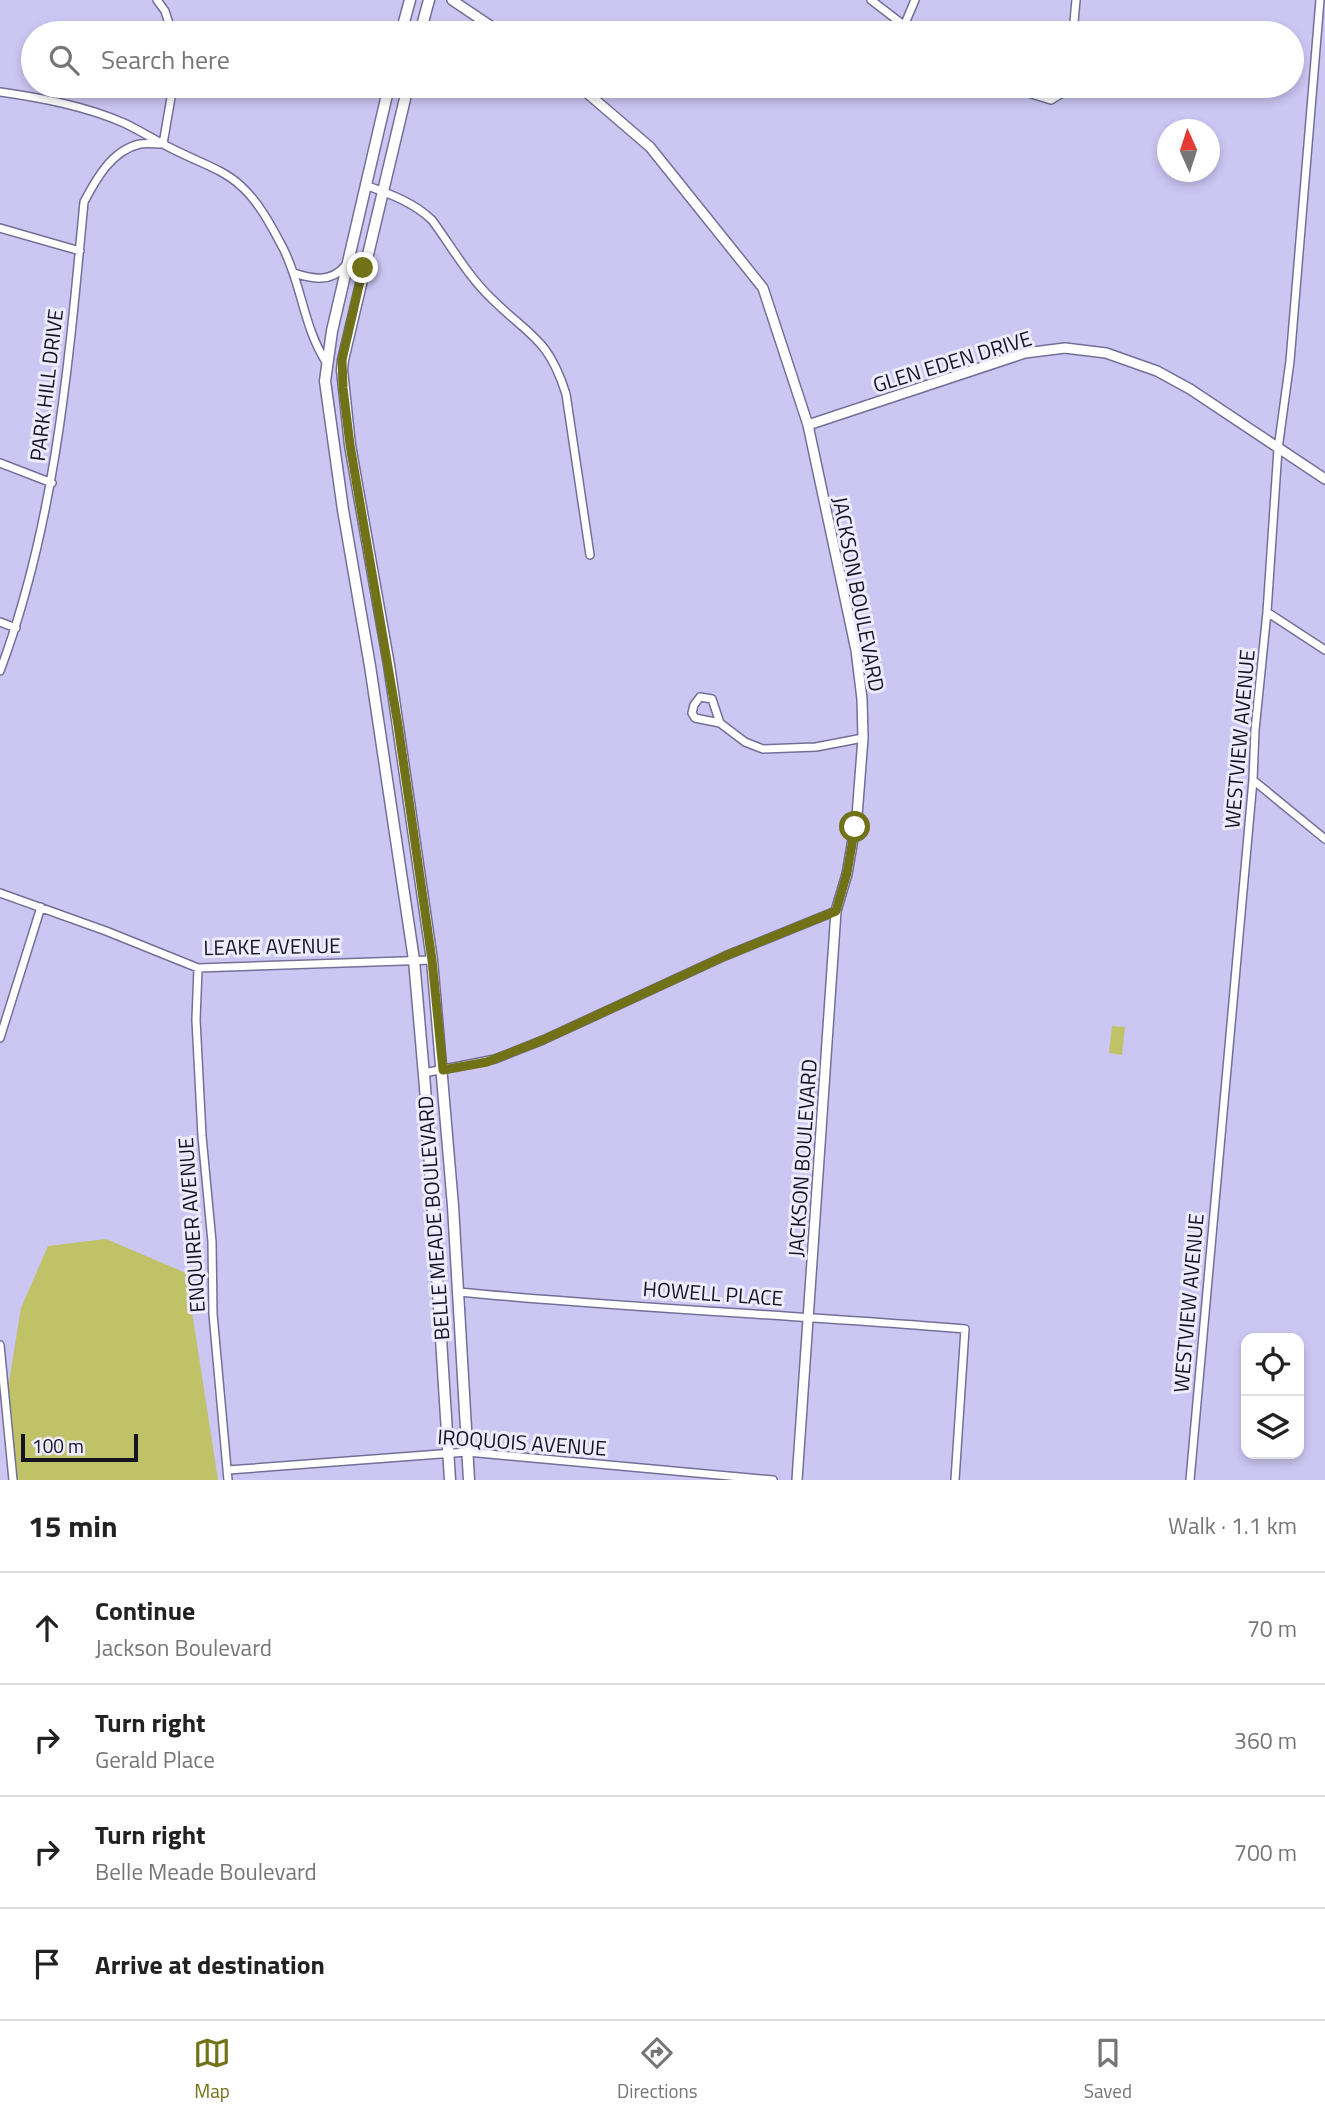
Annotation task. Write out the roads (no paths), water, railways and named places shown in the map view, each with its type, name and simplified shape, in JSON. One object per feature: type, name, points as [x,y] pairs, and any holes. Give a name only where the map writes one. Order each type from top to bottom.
[{"type":"main road","points":[[404,21],[410,0]]},
{"type":"main road","points":[[423,21],[429,0]]},
{"type":"main road","name":"BELLE MEADE BOULEVARD","points":[[405,98],[342,363],[350,445],[398,725],[432,960],[443,1070],[469,1480]]},
{"type":"main road","points":[[386,100],[404,104]]},
{"type":"main road","name":"BELLE MEADE BOULEVARD","points":[[386,100],[326,362],[325,381],[338,483],[380,728],[414,960],[424,1073],[450,1480]]},
{"type":"main road","points":[[348,263],[363,268]]},
{"type":"main road","points":[[326,362],[342,363]]},
{"type":"main road","points":[[380,728],[398,725]]},
{"type":"main road","points":[[388,782],[405,778]]},
{"type":"main road","points":[[438,1293],[458,1292]]},
{"type":"street","points":[[157,0],[168,21]]},
{"type":"street","points":[[452,0],[483,21]]},
{"type":"street","points":[[871,0],[898,21]]},
{"type":"street","points":[[906,21],[915,0]]},
{"type":"street","points":[[1074,21],[1076,0]]},
{"type":"street","name":"WESTVIEW AVENUE","points":[[1190,1480],[1253,780],[1278,449],[1290,361],[1320,0]]},
{"type":"street","points":[[0,92],[21,95]]},
{"type":"street","points":[[40,98],[81,108],[123,123],[215,168],[242,186],[272,228],[294,273],[314,344],[326,362]]},
{"type":"street","points":[[163,144],[171,98]]},
{"type":"street","name":"JACKSON BOULEVARD","points":[[593,98],[650,147],[763,288],[808,425],[856,650],[863,738],[857,816],[847,873],[836,911],[797,1480]]},
{"type":"street","name":"PARK HILL DRIVE","points":[[0,671],[16,628],[52,483],[85,202],[97,176],[118,155],[140,144],[163,144]]},
{"type":"street","points":[[365,185],[406,200],[432,220],[487,294],[539,340],[551,355],[566,394],[590,555]]},
{"type":"street","points":[[0,228],[80,251]]},
{"type":"street","points":[[294,273],[315,279],[324,278],[339,274],[348,263]]},
{"type":"street","name":"GLEN EDEN DRIVE","points":[[808,425],[1025,353],[1065,348],[1106,353],[1157,371],[1190,389],[1325,479]]},
{"type":"street","points":[[0,463],[52,483]]},
{"type":"street","points":[[1267,612],[1325,650]]},
{"type":"street","points":[[0,622],[16,628]]},
{"type":"street","points":[[720,723],[745,742],[763,749],[816,747],[863,738]]},
{"type":"street","points":[[1253,780],[1325,839]]},
{"type":"street","name":"LEAKE AVENUE","points":[[0,892],[198,968],[432,960]]},
{"type":"street","points":[[0,1038],[41,907]]},
{"type":"street","points":[[424,1073],[487,1062],[543,1040],[725,956],[836,911]]},
{"type":"street","name":"ENQUIRER AVENUE","points":[[198,968],[196,1020],[202,1136],[228,1480]]},
{"type":"street","name":"HOWELL PLACE","points":[[458,1292],[538,1300],[809,1316],[965,1329],[955,1480]]},
{"type":"street","points":[[0,1345],[13,1480]]},
{"type":"street","name":"IROQUOIS AVENUE","points":[[228,1470],[467,1452],[773,1480]]}]
